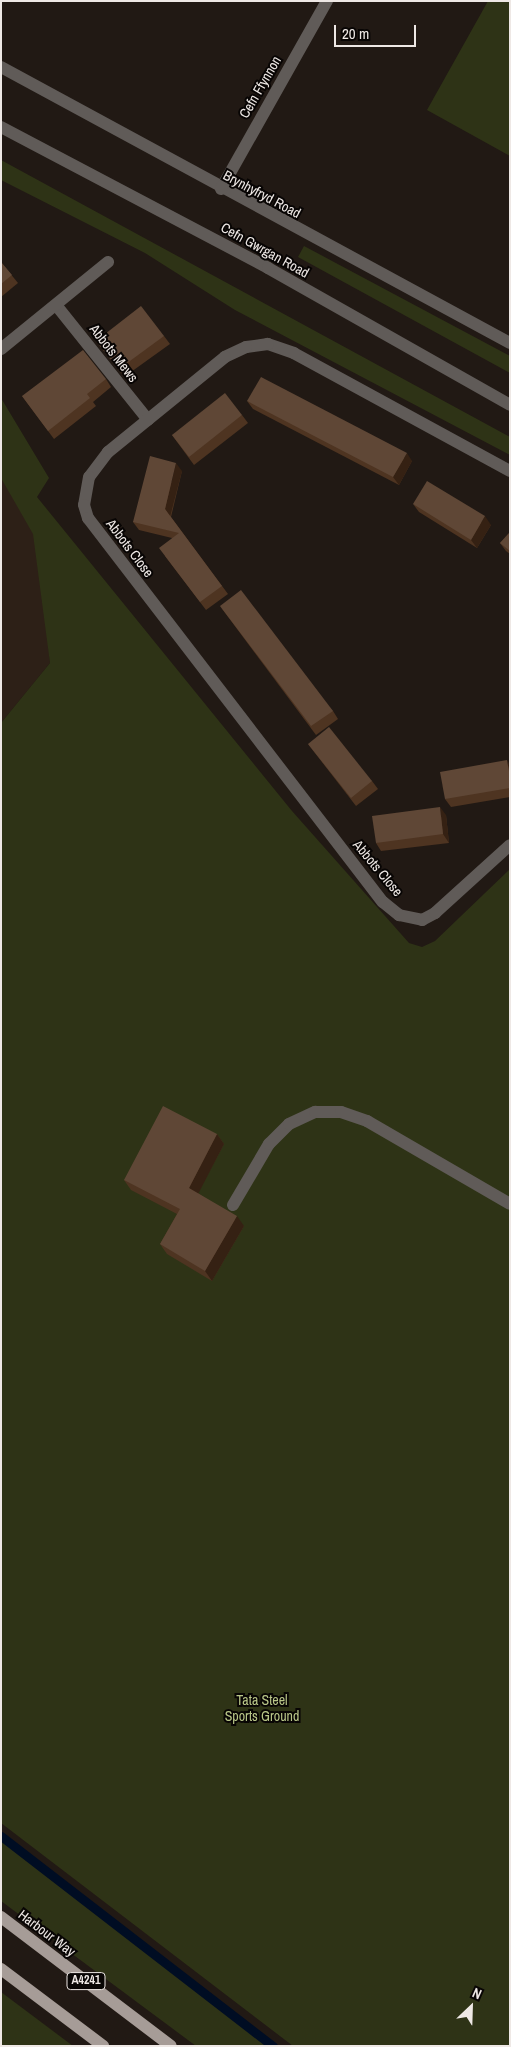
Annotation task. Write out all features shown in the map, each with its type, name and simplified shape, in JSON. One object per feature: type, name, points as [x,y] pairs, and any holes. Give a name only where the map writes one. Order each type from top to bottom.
[{"type":"main road","name":"Harbour Way","points":[[1,1917],[171,2046]]},
{"type":"main road","points":[[1,1969],[103,2046]]},
{"type":"street","name":"Cefn Ffynnon","points":[[221,189],[327,1]]},
{"type":"street","name":"Brynhyfryd Road","points":[[1,67],[221,189],[510,343]]},
{"type":"street","name":"Cefn Gwrgan Road","points":[[1,127],[268,268],[510,406]]},
{"type":"street","points":[[1,349],[108,262]]},
{"type":"street","name":"Abbots Mews","points":[[56,305],[148,420]]},
{"type":"street","name":"Abbots Close","points":[[510,471],[294,352],[268,344],[246,347],[225,357],[96,464],[84,493],[88,518],[383,902],[399,915],[422,920],[435,914],[510,846]]},
{"type":"street","points":[[233,1205],[269,1144],[289,1124],[316,1112],[340,1112],[367,1121],[510,1204]]},
{"type":"shaded area","points":[[1,445],[36,497],[50,663],[1,723]]},
{"type":"green space","points":[[488,1],[510,1],[510,156],[427,110]]},
{"type":"green space","points":[[1,160],[510,437],[510,455],[235,310],[145,253],[1,180]]},
{"type":"green space","points":[[304,246],[510,356],[510,373],[298,257]]},
{"type":"green space","name":"Tata Steel Sports Ground","points":[[1,398],[49,478],[37,497],[292,811],[409,943],[422,947],[435,941],[510,869],[510,2046],[293,2046],[1,1823],[1,723],[50,663],[33,534],[1,478]]},
{"type":"green space","points":[[1,1836],[273,2046],[196,2046],[1,1901]]},
{"type":"green space","points":[[1,1992],[73,2046],[1,2046]]},
{"type":"building","points":[[1,262],[12,275],[1,284]]},
{"type":"building","points":[[141,306],[164,336],[119,369],[96,341]]},
{"type":"building","points":[[83,350],[106,379],[87,394],[90,398],[48,431],[22,396]]},
{"type":"building","points":[[261,377],[407,453],[393,477],[247,401]]},
{"type":"building","points":[[225,393],[242,415],[189,457],[172,435]]},
{"type":"building","points":[[150,456],[176,463],[165,509],[222,586],[200,602],[159,548],[179,533],[133,522]]},
{"type":"building","points":[[427,481],[485,516],[471,540],[413,504]]},
{"type":"building","points":[[510,532],[510,551],[500,543]]},
{"type":"building","points":[[241,590],[333,711],[311,726],[220,606]]},
{"type":"building","points":[[329,727],[372,781],[351,798],[308,744]]},
{"type":"building","points":[[507,760],[510,788],[445,799],[440,772]]},
{"type":"building","points":[[440,807],[443,834],[376,843],[372,816]]},
{"type":"building","points":[[163,1106],[217,1134],[189,1188],[237,1216],[205,1271],[160,1244],[180,1209],[124,1180]]},
{"type":"waterway","points":[[1,1836],[273,2046]]}]
